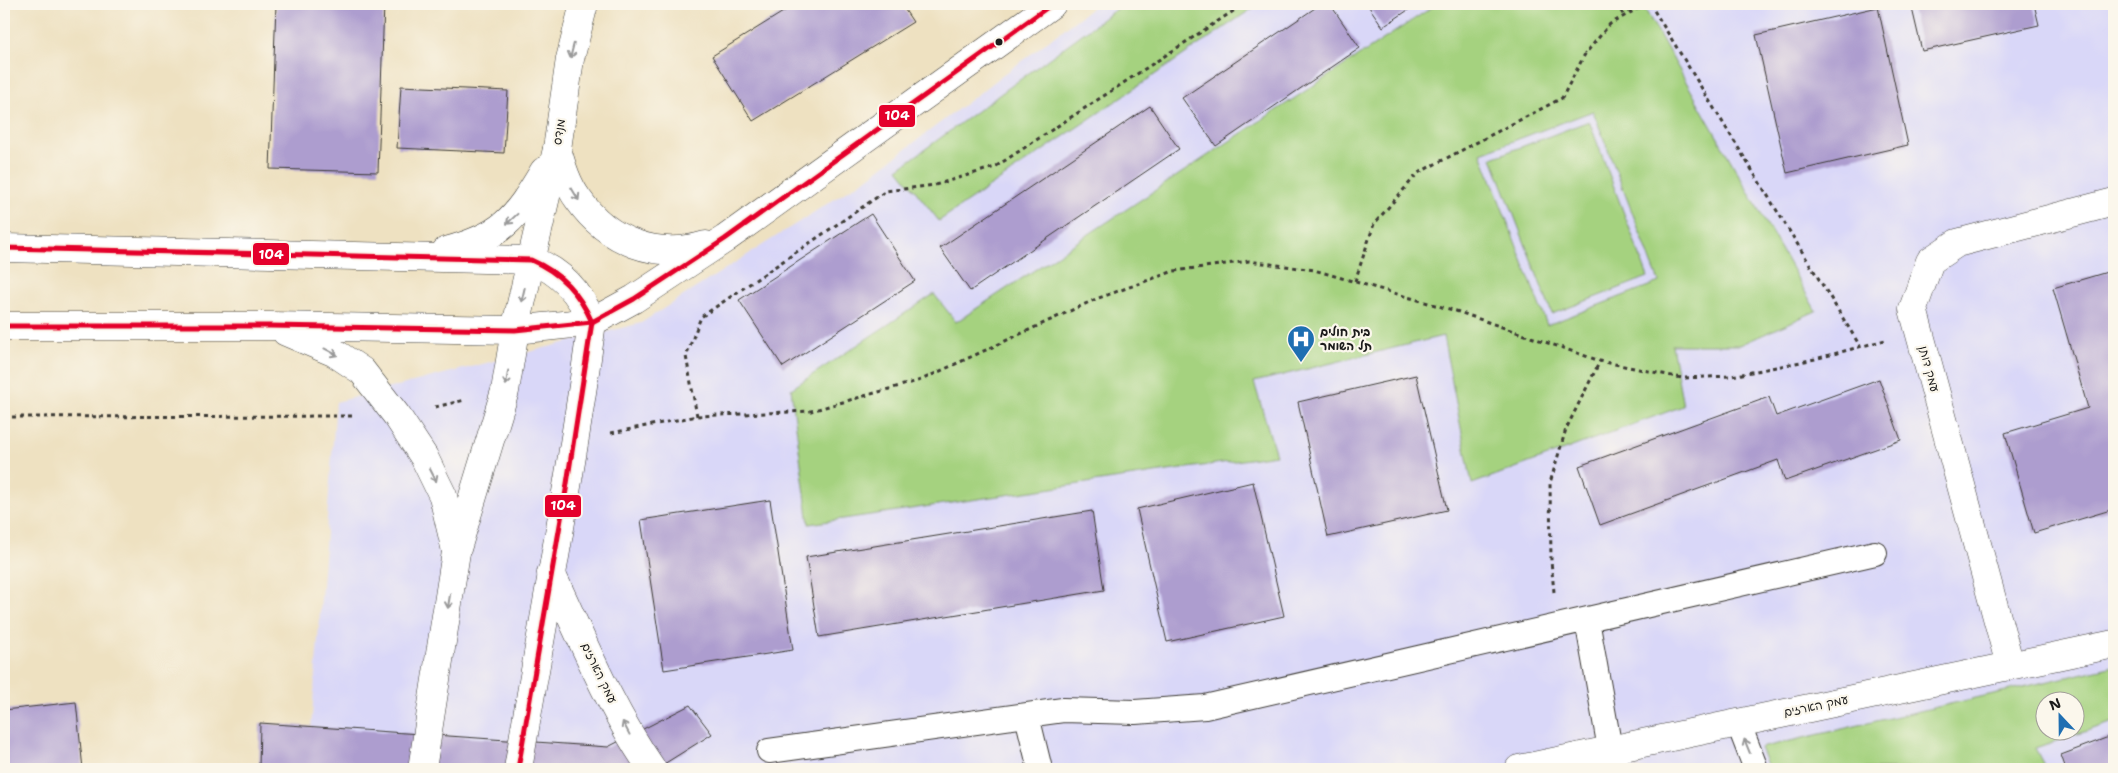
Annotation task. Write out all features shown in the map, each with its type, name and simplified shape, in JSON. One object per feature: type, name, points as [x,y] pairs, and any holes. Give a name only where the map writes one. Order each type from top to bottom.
[{"type":"street","name":"מנדס","points":[[456,552],[505,391],[515,330],[557,148],[570,59],[584,4]]},
{"type":"street","points":[[4,326],[270,326],[515,330],[592,322],[634,299],[725,239],[1052,4]]},
{"type":"street","points":[[557,148],[567,179],[577,198],[596,222],[617,236],[640,246],[669,252],[696,248],[725,239]]},
{"type":"street","points":[[422,258],[471,245],[499,231],[521,210],[557,148]]},
{"type":"street","name":"עמק דותן","points":[[2010,665],[1914,309],[1930,261],[1957,243],[2114,202]]},
{"type":"street","points":[[4,248],[531,260],[548,266],[566,281],[586,306],[592,322],[576,439],[518,769]]},
{"type":"street","points":[[270,326],[304,338],[335,353],[362,371],[397,416],[424,457],[443,496],[456,552],[422,769]]},
{"type":"street","name":"עמק הארזים","points":[[551,573],[600,679],[638,749],[652,769]]},
{"type":"street","name":"עמק הארזים","points":[[1519,769],[1614,759],[1738,722],[2114,644]]},
{"type":"lane","points":[[769,751],[1063,710],[1135,712],[1205,707],[1875,554]]},
{"type":"lane","points":[[1587,620],[1614,759]]},
{"type":"lane","points":[[1027,716],[1040,769]]},
{"type":"lane","points":[[1738,722],[1756,769]]},
{"type":"path","points":[[697,416],[686,356],[701,317],[886,190],[934,185],[995,167],[1244,4]]},
{"type":"path","points":[[1617,4],[1624,16]]},
{"type":"path","points":[[1355,281],[1374,224],[1418,173],[1562,98],[1585,54],[1610,24],[1646,4]]},
{"type":"path","points":[[1650,4],[1860,346]]},
{"type":"path","points":[[576,439],[697,416],[811,412],[921,380],[1096,299],[1174,271],[1249,262],[1314,270],[1456,311],[1600,361],[1682,378],[1732,376],[1815,359],[1919,330]]},
{"type":"path","points":[[1558,627],[1551,561],[1550,483],[1566,429],[1600,361]]},
{"type":"path","points":[[4,417],[397,416]]},
{"type":"shaded area","name":"בית חולים תל השומר","points":[[1097,4],[2114,4],[2114,769],[308,769],[336,402],[641,323],[866,179]]},
{"type":"green space","points":[[1123,4],[1259,4],[939,221],[898,169]]},
{"type":"green space","points":[[1437,4],[1642,4],[1816,311],[1740,345],[1672,345],[1683,406],[1472,484],[1443,336],[1254,382],[1276,455],[809,524],[791,389],[934,294],[956,322]],"holes":[[[1593,111],[1659,282],[1547,325],[1481,153]]]},
{"type":"green space","points":[[1589,121],[1648,277],[1552,314],[1492,158]]},
{"type":"green space","points":[[2114,666],[2114,722],[2086,731],[2086,690],[2036,690],[2036,740],[2059,740],[2035,748],[2046,769],[1769,769],[1760,748]]},
{"type":"building","points":[[276,4],[384,4],[378,172],[270,169]]},
{"type":"building","points":[[796,4],[901,4],[913,22],[753,121],[712,56]]},
{"type":"building","points":[[1321,4],[1330,4],[1360,48],[1216,146],[1182,98]]},
{"type":"building","points":[[1367,4],[1417,4],[1383,27]]},
{"type":"building","points":[[1911,4],[2034,4],[2039,25],[1922,51]]},
{"type":"building","points":[[1878,7],[1908,145],[1787,173],[1756,35]]},
{"type":"building","points":[[401,86],[508,91],[504,153],[397,148]]},
{"type":"building","points":[[1150,106],[1179,149],[970,291],[940,248]]},
{"type":"building","points":[[871,214],[915,281],[783,367],[739,300]]},
{"type":"building","points":[[2114,270],[2114,509],[2034,533],[2005,433],[2088,408],[2053,288]]},
{"type":"building","points":[[1416,375],[1447,510],[1328,537],[1298,402]]},
{"type":"building","points":[[1879,379],[1901,440],[1785,481],[1778,460],[1600,525],[1579,466],[1769,397],[1776,416]]},
{"type":"building","points":[[1253,482],[1284,616],[1167,642],[1137,509]]},
{"type":"building","points":[[770,500],[793,650],[664,670],[641,520]]},
{"type":"building","points":[[1092,511],[1104,590],[819,637],[806,557]]},
{"type":"building","points":[[76,702],[83,769],[4,769],[4,710]]},
{"type":"building","points":[[690,705],[712,734],[656,769],[259,769],[260,723],[608,747]]},
{"type":"building","points":[[2114,735],[2114,769],[2066,769],[2061,755]]},
{"type":"transit line","name":"104","points":[[4,326],[270,326],[515,330],[592,322],[634,299],[725,239],[1052,4]]},
{"type":"transit line","name":"104","points":[[4,248],[531,260],[551,271],[568,285],[581,302],[592,322],[566,490],[518,769]]},
{"type":"place","name":"בית חולים תל השומר","points":[[1301,363]]}]
